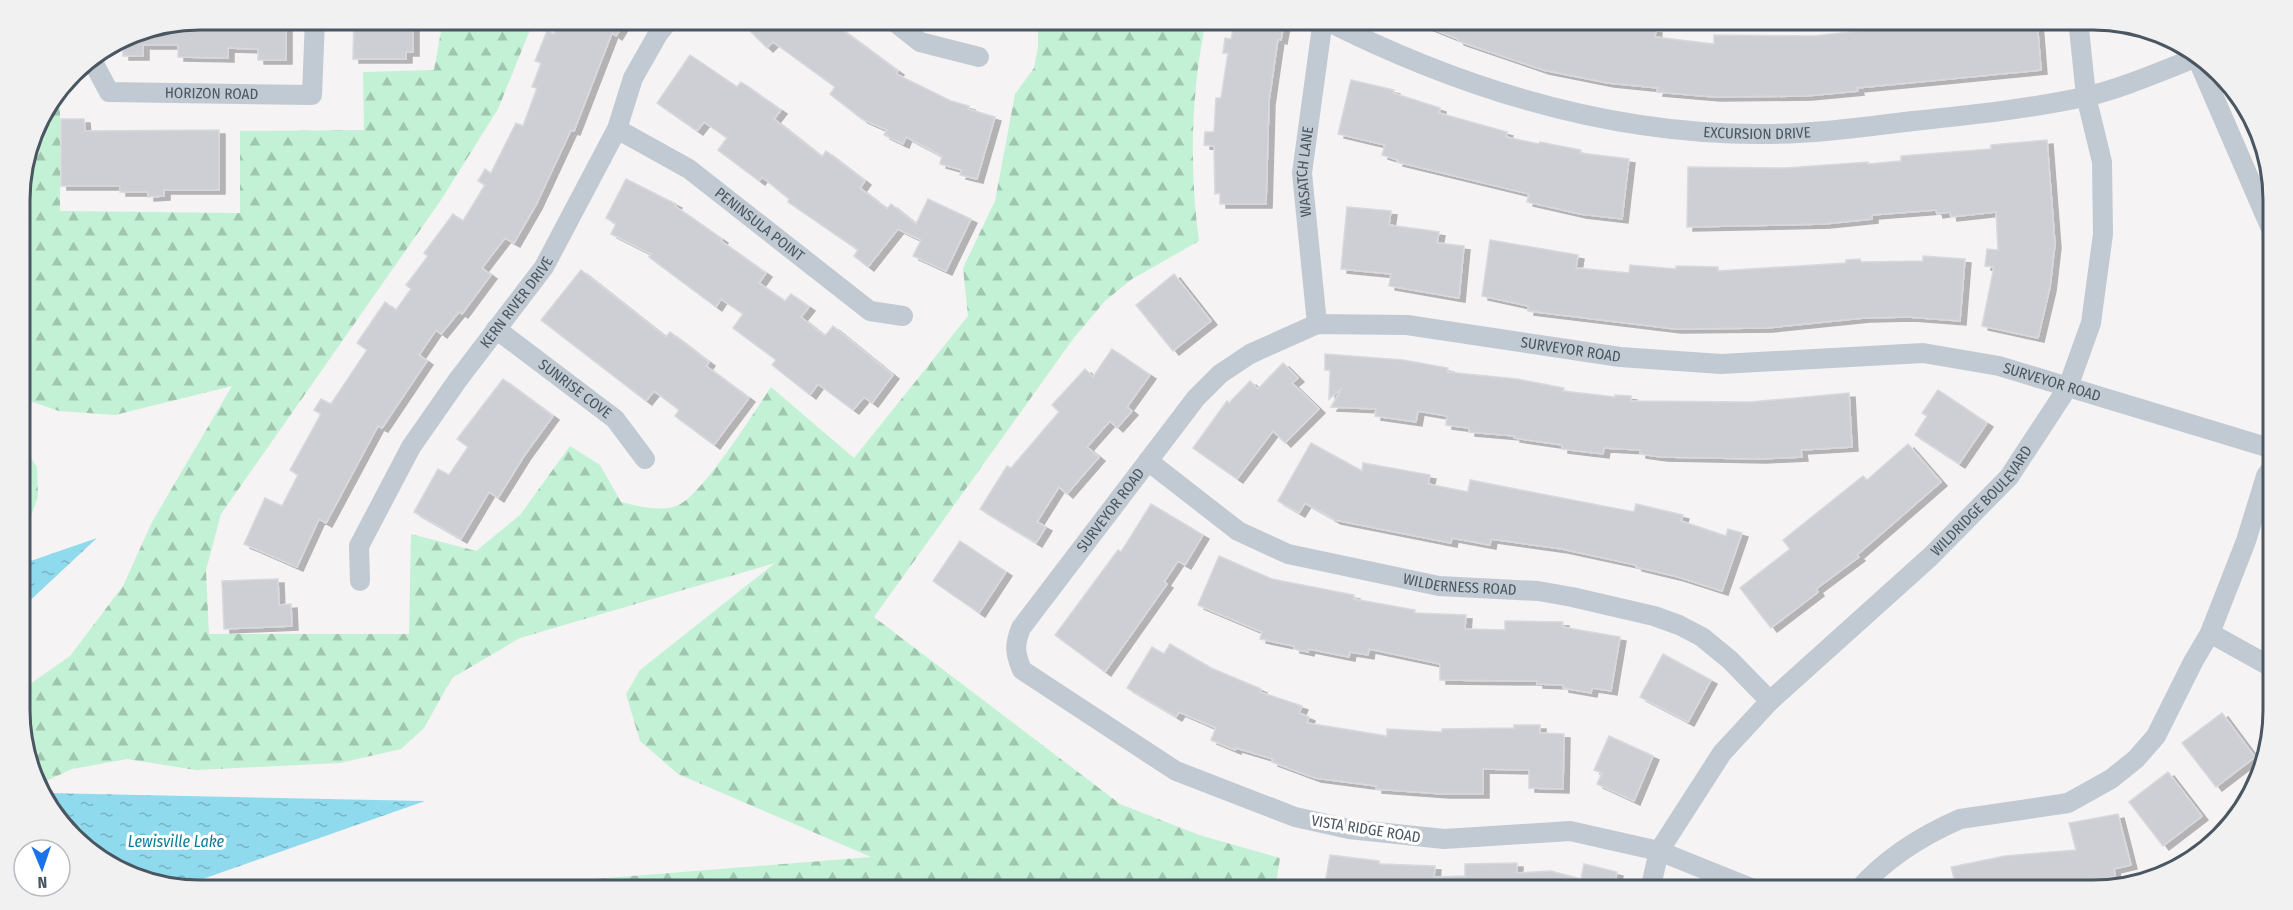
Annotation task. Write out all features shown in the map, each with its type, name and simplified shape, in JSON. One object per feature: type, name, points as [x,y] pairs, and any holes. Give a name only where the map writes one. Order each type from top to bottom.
[{"type":"street","name":"HORIZON ROAD","points":[[95,66],[109,92],[312,95],[315,30]]},
{"type":"street","name":"KERN RIVER DRIVE","points":[[360,581],[359,546],[411,447],[544,267],[617,129],[633,78],[661,30]]},
{"type":"street","points":[[904,30],[920,42],[979,57]]},
{"type":"street","name":"WASATCH LANE","points":[[1317,324],[1302,173],[1322,30]]},
{"type":"street","name":"EXCURSION DRIVE","points":[[1343,30],[1385,51],[1439,72],[1543,105],[1607,119],[1706,132],[1820,132],[2003,111],[2086,96],[2187,59]]},
{"type":"street","name":"WILDRIDGE BOULEVARD","points":[[1652,880],[1659,850],[1688,802],[1722,753],[1770,701],[1930,556],[2009,477],[2068,387],[2091,323],[2103,234],[2102,162],[2086,96],[2079,30]]},
{"type":"street","points":[[2204,71],[2263,210]]},
{"type":"street","name":"PENINSULA POINT","points":[[617,129],[689,169],[870,311],[903,315]]},
{"type":"street","name":"SURVEYOR ROAD","points":[[1015,654],[1016,640],[1021,628],[1196,398],[1220,374],[1250,354],[1317,324],[1407,325],[1620,357],[1721,364],[1923,353],[1999,366],[2263,446]]},
{"type":"street","name":"SUNRISE COVE","points":[[496,329],[615,419],[645,459]]},
{"type":"street","name":"WILDERNESS ROAD","points":[[1148,461],[1238,531],[1288,554],[1439,586],[1538,591],[1572,597],[1654,616],[1679,625],[1702,637],[1730,660],[1770,701]]},
{"type":"street","points":[[1867,880],[1910,844],[1944,826],[1960,819],[2068,803],[2111,779],[2136,759],[2156,736],[2210,633],[2246,541],[2263,486]]},
{"type":"street","points":[[2210,633],[2263,662]]},
{"type":"street","name":"VISTA RIDGE ROAD","points":[[1015,654],[1022,670],[1176,771],[1295,817],[1348,829],[1444,839],[1570,831],[1659,850],[1732,880]]},
{"type":"green space","points":[[441,30],[530,30],[498,109],[441,200],[221,514],[206,570],[209,634],[409,634],[411,534],[476,551],[520,515],[570,446],[600,465],[621,502],[641,507],[676,506],[699,488],[712,472],[771,387],[854,458],[968,316],[963,268],[995,201],[1015,94],[1034,68],[1038,30],[1204,30],[1197,75],[1193,130],[1194,186],[1199,241],[1132,279],[1105,301],[1073,339],[874,617],[1120,804],[1199,835],[1280,858],[1277,880],[586,880],[871,857],[678,774],[640,741],[626,694],[640,670],[775,563],[520,638],[452,678],[424,728],[401,749],[340,763],[196,770],[127,759],[72,769],[46,781],[33,743],[30,721],[30,684],[70,656],[123,586],[152,522],[232,386],[115,415],[59,411],[30,401],[30,189],[36,156],[53,115],[60,104],[60,211],[240,213],[240,131],[364,130],[363,72],[434,70]]},
{"type":"green space","points":[[30,457],[37,467],[38,496],[30,520]]},
{"type":"water","points":[[97,538],[30,601],[30,561]]},
{"type":"water","name":"Lewisville Lake","points":[[53,793],[425,801],[200,880],[178,879],[145,871],[106,851],[72,822]]},
{"type":"building","points":[[189,30],[286,30],[286,60],[258,60],[258,49],[228,48],[228,58],[178,57],[178,45],[143,45],[143,56],[123,56],[125,48],[167,33]]},
{"type":"building","points":[[354,30],[413,30],[413,52],[406,52],[406,59],[353,59]]},
{"type":"building","points":[[556,30],[620,30],[616,36],[612,33],[574,131],[571,130],[536,205],[514,243],[505,238],[482,268],[491,275],[462,314],[459,312],[441,334],[436,330],[419,355],[427,361],[382,428],[378,426],[326,523],[319,519],[297,567],[244,544],[265,498],[282,506],[298,475],[290,470],[321,414],[314,410],[321,399],[331,404],[367,350],[357,343],[385,302],[396,310],[411,289],[406,285],[428,256],[424,253],[453,214],[463,221],[485,185],[478,181],[485,169],[491,173],[516,123],[523,126],[537,88],[532,87],[541,63],[535,61],[547,31],[554,34]]},
{"type":"building","points":[[749,30],[843,30],[898,71],[896,74],[951,101],[969,106],[968,109],[995,117],[977,179],[960,175],[962,170],[940,164],[942,156],[906,137],[903,144],[884,135],[887,130],[862,119],[830,94],[835,87],[773,42],[767,48]]},
{"type":"building","points":[[1233,30],[1283,30],[1281,40],[1278,39],[1269,101],[1266,204],[1220,204],[1220,193],[1215,194],[1214,146],[1204,145],[1205,132],[1214,132],[1216,98],[1221,98],[1228,53],[1223,53],[1225,38],[1231,39]]},
{"type":"building","points":[[1436,30],[1656,30],[1655,37],[1714,44],[1714,35],[1813,36],[1869,30],[2038,30],[2041,70],[1857,88],[1858,91],[1806,96],[1714,97],[1657,92],[1658,88],[1608,83],[1543,70],[1458,41]]},
{"type":"building","points":[[690,55],[737,87],[741,82],[781,110],[774,119],[822,157],[826,151],[865,181],[860,188],[887,209],[891,204],[916,224],[928,199],[971,219],[946,271],[913,256],[921,240],[898,229],[868,267],[854,256],[858,250],[788,202],[789,199],[762,177],[759,181],[718,150],[727,138],[704,122],[697,131],[657,103]]},
{"type":"building","points":[[1351,80],[1394,90],[1393,93],[1440,108],[1439,113],[1507,132],[1506,137],[1581,150],[1580,153],[1629,159],[1622,219],[1580,214],[1527,202],[1529,194],[1397,162],[1398,160],[1382,155],[1385,145],[1338,134]]},
{"type":"building","points":[[61,119],[84,119],[85,131],[219,130],[219,190],[164,190],[164,196],[148,197],[148,192],[120,192],[120,186],[61,186]]},
{"type":"building","points":[[2047,140],[2055,244],[2050,287],[2038,338],[1982,326],[1994,267],[1985,266],[1987,249],[1998,250],[1996,212],[1951,217],[1950,212],[1937,214],[1936,210],[1872,215],[1872,219],[1824,224],[1687,227],[1688,167],[1785,168],[1868,162],[1868,164],[1901,161],[1901,156],[1991,149],[1991,145]]},
{"type":"building","points":[[626,179],[676,204],[675,206],[766,273],[759,283],[785,301],[791,294],[809,307],[801,317],[825,336],[833,326],[893,375],[872,403],[864,397],[853,410],[818,384],[810,395],[772,365],[776,360],[733,328],[743,314],[721,299],[716,307],[649,257],[651,254],[611,234],[616,224],[606,218]]},
{"type":"building","points":[[1347,207],[1391,211],[1389,225],[1439,232],[1437,243],[1464,246],[1459,298],[1389,286],[1391,274],[1341,269]]},
{"type":"building","points":[[1490,240],[1578,255],[1576,268],[1629,273],[1630,265],[1676,269],[1676,266],[1718,267],[1718,271],[1846,263],[1846,260],[1860,259],[1861,262],[1923,261],[1923,256],[1965,259],[1960,321],[1908,317],[1864,318],[1767,328],[1675,329],[1528,311],[1528,306],[1482,296]]},
{"type":"building","points":[[581,270],[666,337],[670,332],[709,362],[706,366],[749,398],[714,445],[675,416],[679,410],[654,391],[646,401],[541,320]]},
{"type":"building","points":[[1174,274],[1211,321],[1173,351],[1136,305]]},
{"type":"building","points":[[1112,349],[1150,375],[1127,407],[1132,411],[1117,428],[1110,421],[1087,447],[1099,457],[1067,494],[1059,487],[1037,522],[1046,527],[1036,543],[980,509],[1007,466],[1011,468],[1059,412],[1052,405],[1085,369],[1093,377]]},
{"type":"building","points":[[1325,354],[1403,360],[1448,368],[1447,372],[1517,379],[1564,388],[1563,391],[1615,397],[1615,395],[1631,396],[1631,401],[1751,402],[1849,393],[1852,447],[1801,450],[1802,457],[1760,459],[1661,457],[1640,454],[1640,450],[1604,448],[1603,454],[1562,449],[1562,445],[1514,438],[1515,436],[1469,432],[1469,428],[1446,425],[1447,416],[1418,411],[1416,422],[1375,416],[1376,409],[1331,407],[1342,388],[1329,399],[1330,370],[1325,370]]},
{"type":"building","points":[[1283,363],[1298,378],[1292,383],[1319,409],[1285,443],[1273,431],[1237,479],[1193,448],[1227,401],[1229,403],[1250,381],[1258,389]]},
{"type":"building","points":[[503,379],[553,416],[524,456],[498,498],[489,492],[461,539],[414,512],[438,469],[449,475],[468,447],[457,439]]},
{"type":"building","points":[[1938,390],[1987,423],[1959,464],[1915,435],[1927,416],[1922,413]]},
{"type":"building","points":[[1311,443],[1362,471],[1363,463],[1430,475],[1428,484],[1468,492],[1470,480],[1634,512],[1636,504],[1683,515],[1681,521],[1726,536],[1728,529],[1742,533],[1722,591],[1636,567],[1636,565],[1562,549],[1491,539],[1490,545],[1452,538],[1451,543],[1335,520],[1305,503],[1299,513],[1278,501]]},
{"type":"building","points":[[1908,444],[1941,482],[1857,555],[1859,557],[1816,589],[1818,592],[1771,628],[1740,588],[1790,549],[1783,540],[1863,476],[1867,480]]},
{"type":"building","points":[[1151,504],[1203,535],[1185,565],[1178,561],[1164,582],[1167,584],[1105,672],[1055,635],[1118,550],[1121,552]]},
{"type":"building","points":[[960,541],[1006,572],[979,613],[933,581]]},
{"type":"building","points":[[1219,556],[1272,579],[1354,595],[1354,599],[1415,610],[1414,613],[1466,615],[1465,629],[1505,630],[1505,621],[1563,622],[1562,627],[1620,637],[1611,691],[1592,688],[1591,693],[1563,688],[1563,685],[1537,684],[1537,681],[1440,680],[1440,664],[1369,649],[1368,655],[1350,652],[1349,657],[1309,649],[1308,652],[1294,649],[1294,646],[1260,639],[1262,632],[1198,605]]},
{"type":"building","points":[[278,579],[279,605],[291,604],[292,626],[224,629],[222,581]]},
{"type":"building","points":[[1170,644],[1211,668],[1261,689],[1260,692],[1302,706],[1299,713],[1309,717],[1307,723],[1387,736],[1387,729],[1442,732],[1442,729],[1514,728],[1514,725],[1540,725],[1540,733],[1564,734],[1563,789],[1529,788],[1529,770],[1483,769],[1483,794],[1443,794],[1376,789],[1376,786],[1315,778],[1272,762],[1273,759],[1236,748],[1235,750],[1211,740],[1216,728],[1179,712],[1176,717],[1127,688],[1152,647],[1164,654]]},
{"type":"building","points":[[1663,654],[1711,680],[1688,722],[1640,697]]},
{"type":"building","points":[[2222,713],[2255,757],[2216,787],[2182,743]]},
{"type":"building","points":[[1609,736],[1653,756],[1634,801],[1597,784],[1602,773],[1594,770]]},
{"type":"building","points":[[2168,772],[2202,816],[2163,846],[2129,802]]},
{"type":"building","points":[[2118,814],[2131,865],[2114,869],[2115,876],[2100,880],[1954,880],[1951,867],[2005,856],[2076,850],[2069,823]]},
{"type":"building","points":[[1330,855],[1379,861],[1379,864],[1435,866],[1434,877],[1465,876],[1465,864],[1517,863],[1517,873],[1551,871],[1581,879],[1584,864],[1617,872],[1615,880],[1326,880]]}]
